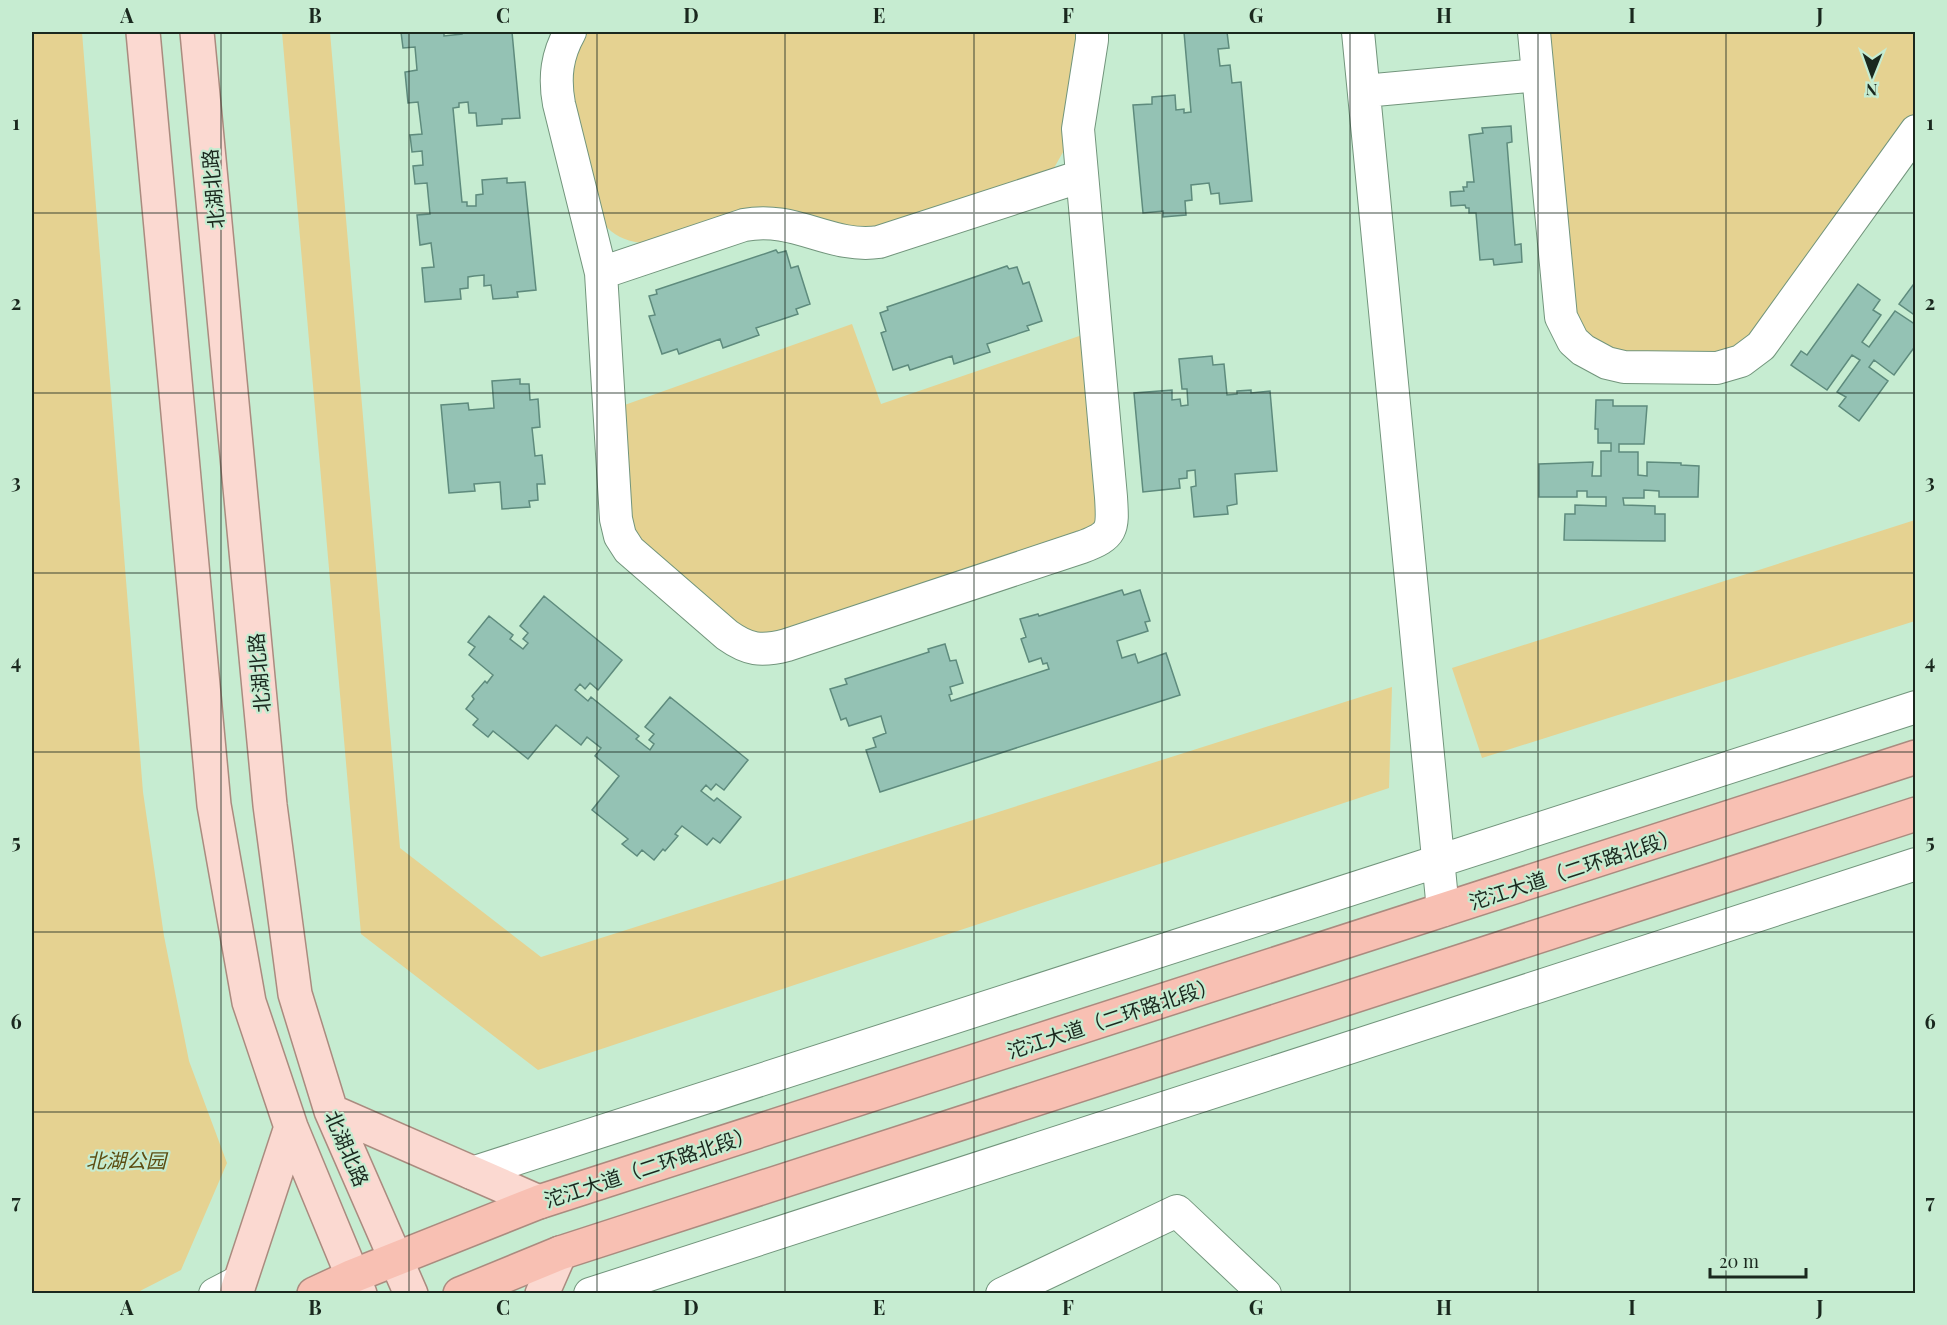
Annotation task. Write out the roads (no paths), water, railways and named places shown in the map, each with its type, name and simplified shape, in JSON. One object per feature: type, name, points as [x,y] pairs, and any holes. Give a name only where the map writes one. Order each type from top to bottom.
[{"type":"highway","name":"沱江大道（二环路北段）","points":[[314,1293],[356,1285],[396,1258],[538,1202],[1916,757]]},
{"type":"highway","points":[[459,1293],[560,1253],[1916,814]]},
{"type":"main road","points":[[143,32],[214,805],[249,1002],[291,1127],[356,1285]]},
{"type":"main road","name":"北湖北路","points":[[197,32],[270,805],[295,994],[331,1111],[411,1293]]},
{"type":"main road","points":[[331,1111],[538,1202]]},
{"type":"main road","points":[[230,1289],[291,1127]]},
{"type":"main road","points":[[542,1293],[560,1253]]},
{"type":"lane","points":[[570,32],[562,46],[558,60],[557,94],[602,273],[615,498],[620,536],[629,550],[733,639],[739,644],[754,649],[772,649],[1090,544],[1109,532],[1112,518],[1111,497],[1078,129],[1092,32]]},
{"type":"lane","points":[[1358,32],[1443,910]]},
{"type":"lane","points":[[1534,32],[1561,317],[1573,340],[1583,350],[1607,363],[1624,367],[1717,368],[1750,356],[1761,346],[1916,131]]},
{"type":"lane","points":[[1364,91],[1538,75]]},
{"type":"lane","points":[[602,273],[757,222],[784,224],[849,243],[879,242],[1082,176]]},
{"type":"lane","points":[[472,1173],[1916,707]]},
{"type":"lane","points":[[590,1293],[1916,864]]},
{"type":"lane","points":[[1002,1293],[1176,1211],[1265,1293]]},
{"type":"park label","name":"北湖公园","points":[[126,1159]]}]
